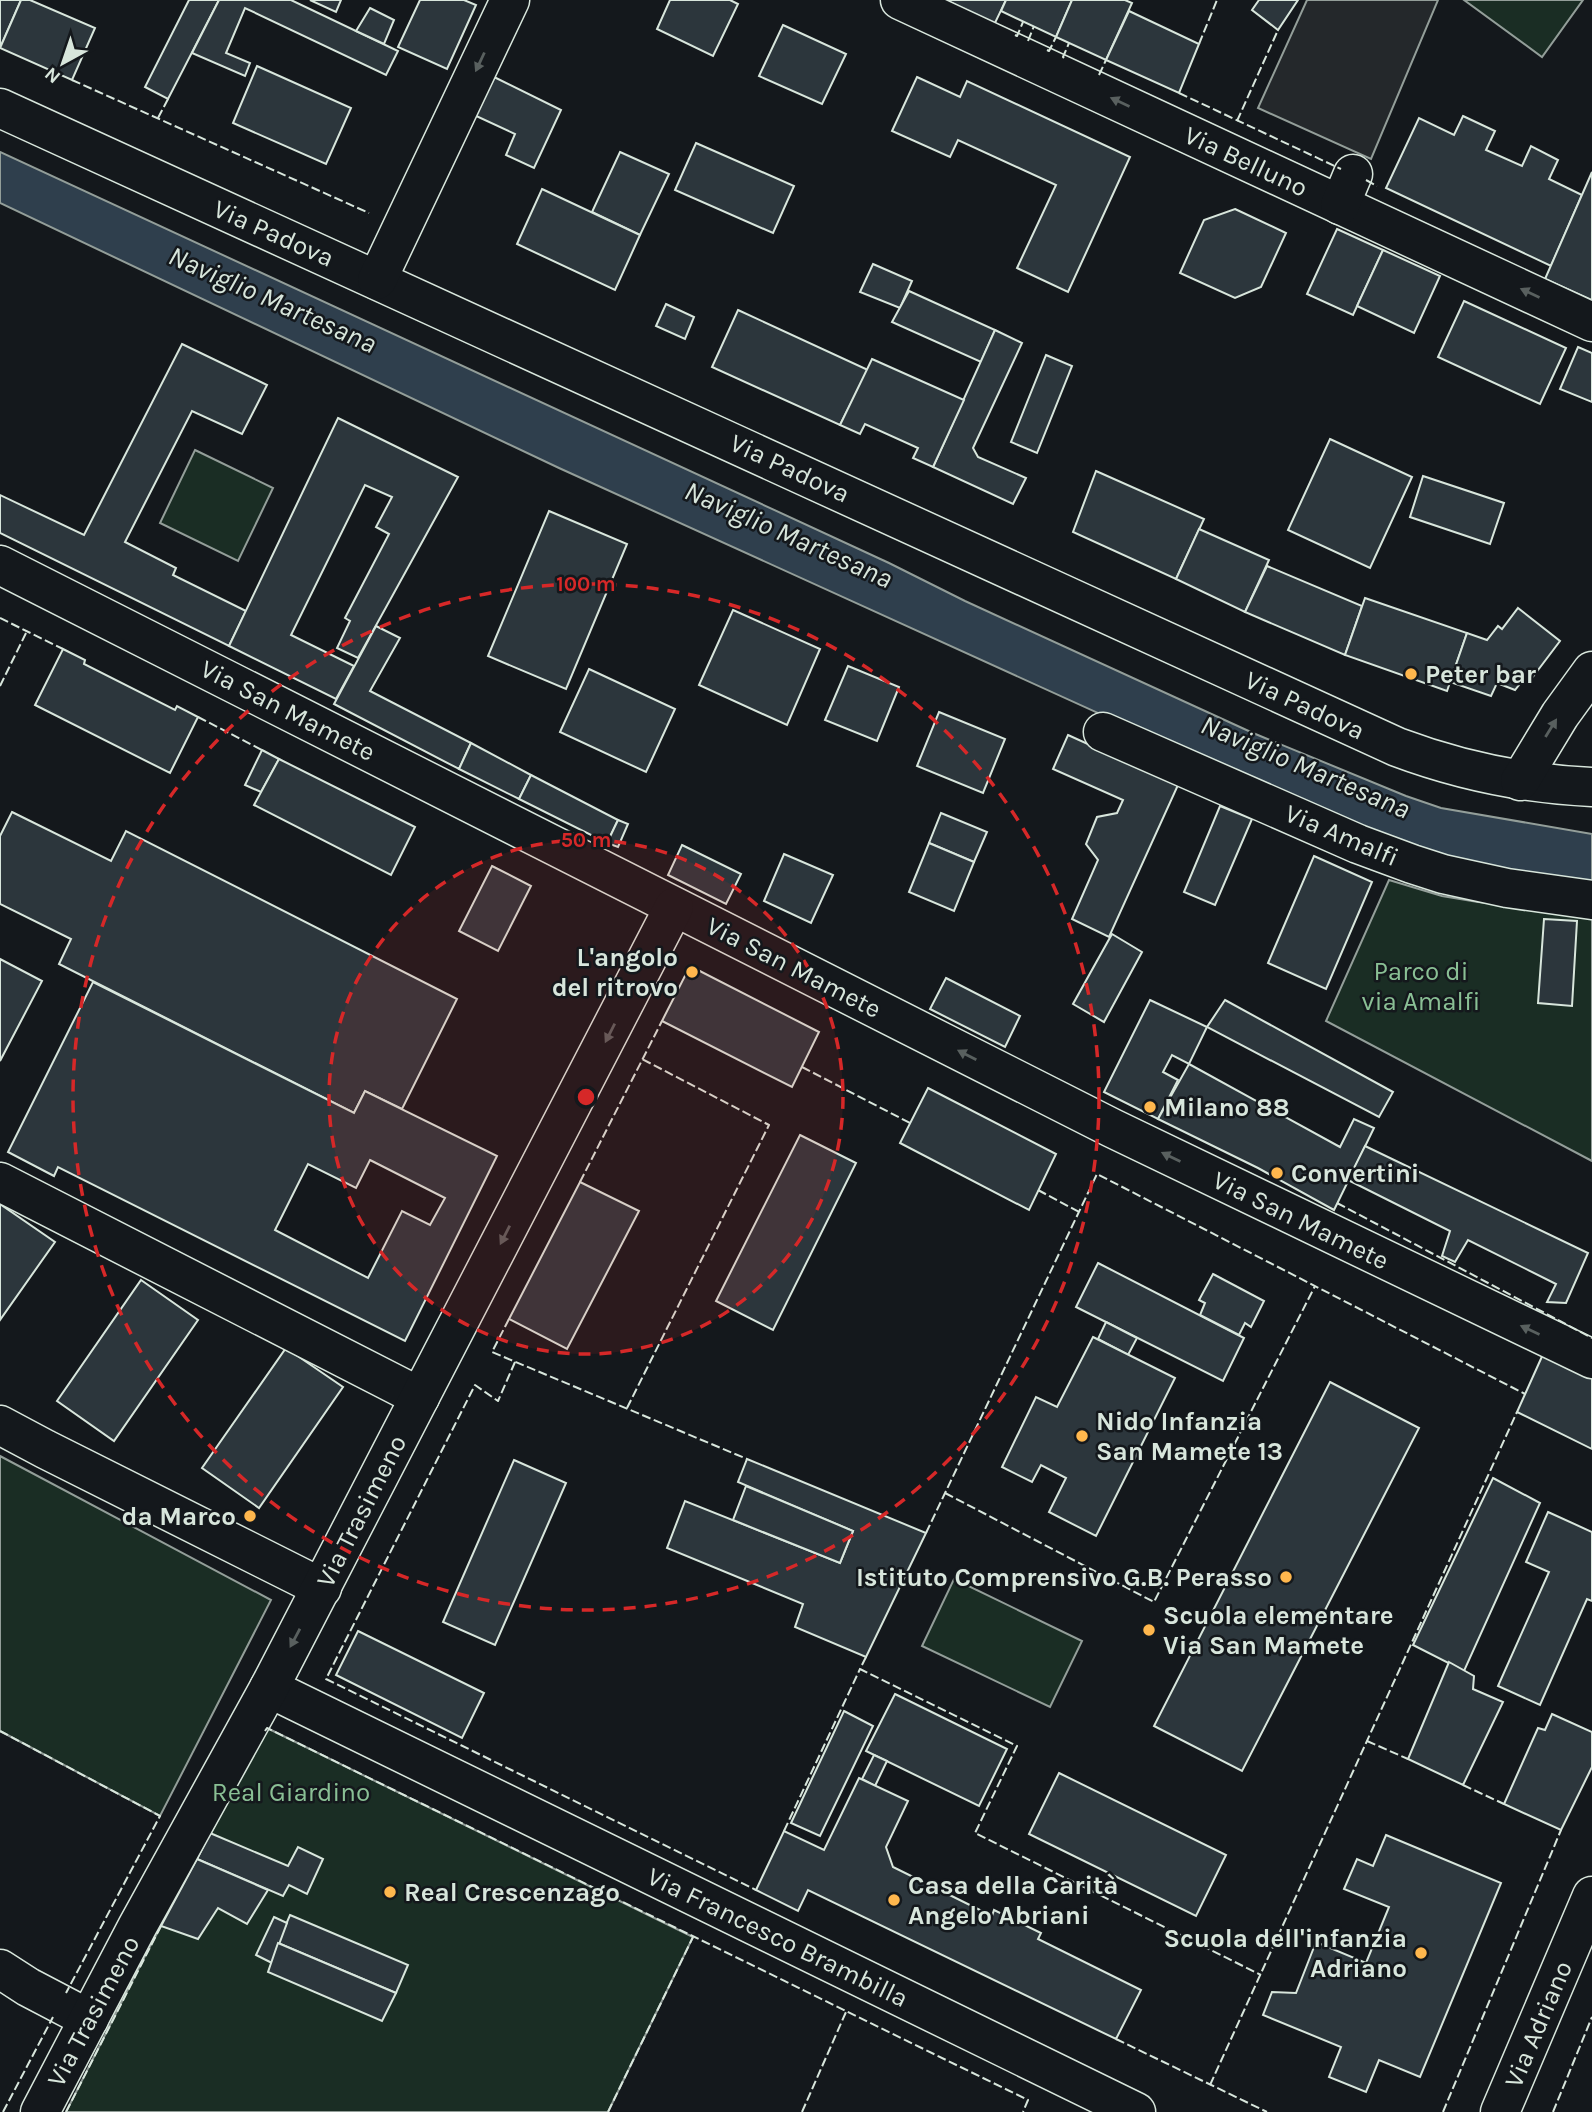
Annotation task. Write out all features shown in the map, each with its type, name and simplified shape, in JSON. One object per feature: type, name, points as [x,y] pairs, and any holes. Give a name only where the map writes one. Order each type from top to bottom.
[{"type":"street","points":[[377,280],[510,0]]},
{"type":"street","name":"Via Belluno","points":[[900,0],[1347,189],[1592,322]]},
{"type":"street","name":"Via Padova","points":[[0,108],[1397,747],[1455,767],[1520,781],[1592,787]]},
{"type":"street","name":"Via San Mamete","points":[[0,565],[1112,1128],[1592,1359]]},
{"type":"street","points":[[1520,781],[1560,715],[1590,680]]},
{"type":"street","name":"Via Amalfi","points":[[1103,732],[1358,844],[1412,864],[1486,884],[1592,900]]},
{"type":"street","name":"Via Trasimeno","points":[[40,2112],[322,1588],[674,907]]},
{"type":"street","points":[[0,1182],[420,1397]]},
{"type":"street","points":[[0,1424],[69,1462],[322,1588]]},
{"type":"street","name":"Via Francesco Brambilla","points":[[269,1688],[1136,2112]]},
{"type":"street","name":"Via Adriano","points":[[1500,2112],[1592,1896]]},
{"type":"street","points":[[0,1969],[89,2019]]},
{"type":"green space","points":[[1464,0],[1583,0],[1542,57]]},
{"type":"green space","points":[[195,450],[273,488],[238,561],[160,523]]},
{"type":"green space","name":"Parco di via Amalfi","points":[[1389,880],[1442,896],[1478,902],[1592,913],[1592,1161],[1326,1021]]},
{"type":"green space","points":[[0,1456],[271,1600],[160,1816],[0,1731]]},
{"type":"green space","points":[[954,1579],[1082,1641],[1050,1707],[922,1646]]},
{"type":"green space","name":"Real Crescenzago","points":[[267,1728],[693,1937],[608,2112],[66,2112],[146,1954]]},
{"type":"shaded area","points":[[1307,0],[1438,0],[1371,159],[1258,108]]},
{"type":"water","name":"Naviglio Martesana","points":[[0,152],[1253,733],[1441,808],[1592,834],[1592,882],[1454,864],[1230,773],[559,468],[0,203]]},
{"type":"building","points":[[0,0],[21,0],[0,48]]},
{"type":"building","points":[[21,0],[30,0],[95,28],[72,80],[0,48]]},
{"type":"building","points":[[189,0],[219,0],[168,99],[145,87]]},
{"type":"building","points":[[219,0],[291,0],[398,51],[386,75],[245,8],[226,53],[250,63],[245,76],[192,53]]},
{"type":"building","points":[[310,0],[341,0],[336,12]]},
{"type":"building","points":[[420,0],[464,0],[476,5],[447,69],[398,47]]},
{"type":"building","points":[[670,0],[730,0],[738,4],[713,56],[657,29]]},
{"type":"building","points":[[946,0],[1006,0],[994,25]]},
{"type":"building","points":[[1006,0],[1072,0],[1056,37],[1001,11]]},
{"type":"building","points":[[1072,0],[1125,0],[1132,3],[1106,60],[1056,37]]},
{"type":"building","points":[[1259,0],[1298,0],[1278,30],[1252,10]]},
{"type":"building","points":[[370,8],[394,20],[384,44],[356,31]]},
{"type":"building","points":[[1129,11],[1199,44],[1179,93],[1106,60]]},
{"type":"building","points":[[783,25],[846,54],[822,104],[759,76]]},
{"type":"building","points":[[257,66],[351,108],[326,164],[233,123]]},
{"type":"building","points":[[492,76],[561,110],[534,168],[506,155],[515,134],[474,115]]},
{"type":"building","points":[[917,77],[960,97],[967,81],[1130,157],[1068,292],[1017,268],[1056,185],[958,140],[950,157],[892,131]]},
{"type":"building","points":[[1463,116],[1495,131],[1486,150],[1522,166],[1531,146],[1558,160],[1549,179],[1582,195],[1551,266],[1386,188],[1419,118],[1454,135]]},
{"type":"building","points":[[696,143],[794,186],[773,233],[675,190]]},
{"type":"building","points":[[620,152],[669,174],[640,235],[592,212]]},
{"type":"building","points":[[1592,172],[1592,300],[1545,279]]},
{"type":"building","points":[[542,189],[640,235],[615,290],[517,244]]},
{"type":"building","points":[[1235,209],[1286,233],[1261,287],[1235,298],[1180,273],[1204,220]]},
{"type":"building","points":[[1337,229],[1383,250],[1353,315],[1307,294]]},
{"type":"building","points":[[1383,250],[1440,276],[1414,333],[1357,306]]},
{"type":"building","points":[[873,264],[912,281],[900,308],[860,292]]},
{"type":"building","points":[[909,291],[995,330],[981,362],[892,322]]},
{"type":"building","points":[[1464,301],[1566,348],[1540,404],[1438,357]]},
{"type":"building","points":[[666,304],[694,317],[685,339],[656,326]]},
{"type":"building","points":[[738,310],[868,370],[840,425],[712,367]]},
{"type":"building","points":[[995,330],[1022,343],[973,448],[978,457],[1026,478],[1013,504],[933,467]]},
{"type":"building","points":[[182,344],[267,385],[242,434],[192,411],[125,542],[176,568],[173,575],[246,611],[229,646],[0,533],[0,495],[84,535]]},
{"type":"building","points":[[1578,347],[1592,353],[1592,402],[1560,389]]},
{"type":"building","points":[[1046,355],[1072,366],[1037,453],[1011,442]]},
{"type":"building","points":[[872,359],[964,400],[933,467],[913,458],[918,448],[865,424],[860,434],[840,425]]},
{"type":"building","points":[[338,418],[458,477],[358,658],[337,648],[350,621],[345,618],[389,534],[376,527],[392,497],[365,485],[291,635],[354,666],[336,699],[229,646]]},
{"type":"building","points":[[1330,439],[1412,477],[1370,568],[1288,530]]},
{"type":"building","points":[[1096,471],[1204,519],[1176,579],[1073,532]]},
{"type":"building","points":[[1423,476],[1504,503],[1490,544],[1410,517]]},
{"type":"building","points":[[549,511],[627,544],[566,689],[488,656]]},
{"type":"building","points":[[1199,529],[1269,560],[1245,612],[1176,579]]},
{"type":"building","points":[[1267,566],[1362,606],[1345,655],[1245,612]]},
{"type":"building","points":[[1365,598],[1467,633],[1447,691],[1345,655]]},
{"type":"building","points":[[1518,608],[1560,641],[1532,678],[1527,675],[1515,690],[1497,683],[1491,696],[1450,682],[1467,633],[1487,640],[1498,626],[1502,629]]},
{"type":"building","points":[[733,610],[820,649],[787,725],[699,685]]},
{"type":"building","points":[[376,626],[400,638],[370,691],[471,743],[459,769],[334,704]]},
{"type":"building","points":[[63,649],[85,660],[84,664],[175,710],[177,706],[198,717],[170,773],[35,705]]},
{"type":"building","points":[[848,666],[899,687],[877,741],[825,720]]},
{"type":"building","points":[[589,669],[675,709],[646,772],[560,732]]},
{"type":"building","points":[[939,712],[1005,739],[983,793],[917,766]]},
{"type":"building","points":[[1068,735],[1178,785],[1109,937],[1072,919],[1098,860],[1086,844],[1097,817],[1117,813],[1123,800],[1053,769]]},
{"type":"building","points":[[471,743],[531,775],[519,799],[459,769]]},
{"type":"building","points":[[262,750],[279,759],[261,792],[245,785]]},
{"type":"building","points":[[279,759],[415,827],[391,875],[254,805]]},
{"type":"building","points":[[531,775],[618,820],[607,843],[519,799]]},
{"type":"building","points":[[1220,806],[1252,819],[1215,905],[1184,892]]},
{"type":"building","points":[[12,812],[111,861],[126,831],[457,999],[402,1109],[365,1091],[354,1113],[59,964],[71,939],[0,904],[0,836]]},
{"type":"building","points":[[941,813],[987,832],[974,862],[929,843]]},
{"type":"building","points":[[618,820],[628,824],[618,847],[607,843]]},
{"type":"building","points":[[929,843],[974,862],[954,911],[909,892]]},
{"type":"building","points":[[682,845],[741,874],[726,904],[668,875]]},
{"type":"building","points":[[784,854],[833,875],[811,923],[764,901]]},
{"type":"building","points":[[1314,856],[1372,882],[1326,989],[1268,963]]},
{"type":"building","points":[[492,866],[531,886],[498,951],[459,931]]},
{"type":"building","points":[[1544,919],[1577,921],[1572,1006],[1538,1003]]},
{"type":"building","points":[[1112,934],[1142,952],[1104,1022],[1073,1004]]},
{"type":"building","points":[[0,959],[42,981],[0,1061]]},
{"type":"building","points":[[690,966],[819,1032],[792,1087],[662,1021]]},
{"type":"building","points":[[946,978],[1020,1016],[1005,1047],[930,1009]]},
{"type":"building","points":[[93,982],[354,1113],[365,1091],[497,1156],[405,1341],[58,1167],[54,1176],[8,1152]],"holes":[[[370,1160],[445,1198],[430,1225],[402,1211],[368,1278],[275,1230],[308,1164],[356,1188]]]},
{"type":"building","points":[[1150,1000],[1207,1027],[1189,1064],[1172,1055],[1163,1072],[1178,1080],[1158,1119],[1104,1092]]},
{"type":"building","points":[[1225,1000],[1393,1092],[1379,1117],[1207,1027]]},
{"type":"building","points":[[1189,1064],[1340,1147],[1354,1119],[1374,1128],[1334,1210],[1258,1168],[1158,1119]]},
{"type":"building","points":[[928,1088],[1056,1154],[1029,1210],[900,1143]]},
{"type":"building","points":[[800,1135],[856,1163],[773,1330],[716,1301]]},
{"type":"building","points":[[1365,1146],[1588,1253],[1566,1303],[1547,1302],[1556,1284],[1468,1240],[1455,1262],[1442,1256],[1450,1231],[1348,1180]]},
{"type":"building","points":[[580,1182],[639,1211],[567,1349],[509,1319]]},
{"type":"building","points":[[0,1204],[55,1242],[0,1320]]},
{"type":"building","points":[[1098,1263],[1244,1338],[1223,1381],[1076,1307]]},
{"type":"building","points":[[1213,1274],[1264,1301],[1251,1327],[1245,1323],[1239,1335],[1200,1315],[1205,1303],[1199,1300]]},
{"type":"building","points":[[141,1280],[198,1320],[114,1441],[57,1401]]},
{"type":"building","points":[[1106,1322],[1137,1338],[1128,1355],[1098,1339]]},
{"type":"building","name":"Nido Infanzia San Mamete 13","points":[[1093,1337],[1175,1378],[1096,1536],[1049,1512],[1066,1478],[1041,1465],[1032,1482],[1002,1467],[1036,1397],[1057,1407]]},
{"type":"building","points":[[286,1348],[343,1387],[259,1508],[202,1468]]},
{"type":"building","points":[[1544,1352],[1592,1377],[1592,1449],[1517,1412]]},
{"type":"building","name":"Istituto Comprensivo G.B. Perasso","points":[[1330,1382],[1419,1428],[1242,1771],[1154,1726]]},
{"type":"building","points":[[747,1459],[926,1533],[866,1657],[795,1627],[803,1604],[667,1548],[685,1501],[840,1563],[853,1531],[738,1482]]},
{"type":"building","points":[[514,1460],[566,1483],[495,1645],[443,1622]]},
{"type":"building","points":[[1493,1478],[1540,1503],[1464,1671],[1413,1645]]},
{"type":"building","points":[[746,1486],[853,1531],[840,1563],[733,1520]]},
{"type":"building","points":[[1548,1512],[1592,1532],[1592,1601],[1587,1599],[1540,1705],[1498,1686],[1549,1572],[1526,1562]]},
{"type":"building","points":[[358,1631],[484,1693],[462,1738],[336,1675]]},
{"type":"building","points":[[1449,1662],[1474,1676],[1473,1689],[1503,1702],[1463,1785],[1408,1759]]},
{"type":"building","points":[[895,1694],[1007,1749],[979,1806],[866,1751]]},
{"type":"building","points":[[844,1711],[873,1726],[820,1836],[791,1823]]},
{"type":"building","points":[[1552,1714],[1592,1732],[1592,1767],[1561,1830],[1504,1804],[1538,1728],[1545,1730]]},
{"type":"building","points":[[874,1755],[887,1761],[875,1786],[862,1779]]},
{"type":"building","points":[[1059,1773],[1226,1855],[1196,1916],[1029,1834]]},
{"type":"building","name":"Casa della Carità Angelo Abriani","points":[[859,1778],[908,1801],[886,1847],[893,1867],[992,1916],[994,1910],[1041,1933],[1038,1939],[1141,1990],[1116,2039],[808,1890],[798,1911],[756,1890],[784,1831],[824,1850]]},
{"type":"building","points":[[210,1833],[288,1866],[298,1847],[323,1859],[307,1894],[289,1885],[283,1896],[197,1859]]},
{"type":"building","name":"Scuola dell'infanzia Adriano","points":[[1386,1835],[1501,1883],[1420,2077],[1379,2060],[1366,2092],[1329,2077],[1341,2047],[1263,2015],[1272,1992],[1296,1993],[1316,1942],[1366,1963],[1389,1907],[1344,1889],[1357,1859],[1373,1866]]},
{"type":"building","points":[[197,1859],[268,1890],[247,1924],[218,1908],[198,1939],[161,1926]]},
{"type":"building","points":[[290,1915],[408,1965],[396,1993],[278,1943]]},
{"type":"building","points":[[274,1917],[287,1923],[272,1963],[256,1955]]},
{"type":"building","points":[[278,1943],[396,1993],[382,2021],[268,1972]]},
{"type":"fence","points":[[1199,44],[1217,0]]},
{"type":"fence","points":[[1015,35],[1017,36],[1023,22]]},
{"type":"fence","points":[[1028,41],[1034,26]]},
{"type":"fence","points":[[1237,121],[1278,30]]},
{"type":"fence","points":[[1047,50],[1049,51],[1056,37]]},
{"type":"fence","points":[[1064,58],[1069,43]]},
{"type":"fence","points":[[1099,75],[1106,60]]},
{"type":"fence","points":[[72,80],[369,213]]},
{"type":"fence","points":[[1179,93],[1341,169]]},
{"type":"fence","points":[[158,118],[168,99]]},
{"type":"fence","points":[[1366,180],[1377,186]]},
{"type":"fence","points":[[0,618],[63,649]]},
{"type":"fence","points":[[0,686],[27,631]]},
{"type":"fence","points":[[198,717],[262,750]]},
{"type":"fence","points":[[580,1182],[662,1021]]},
{"type":"fence","points":[[627,1408],[769,1125],[642,1059]]},
{"type":"fence","points":[[802,1067],[910,1123]]},
{"type":"fence","points":[[926,1533],[1097,1174],[1525,1394]]},
{"type":"fence","points":[[1038,1190],[1079,1212]]},
{"type":"fence","points":[[1337,1203],[1592,1338]]},
{"type":"fence","points":[[945,1493],[1154,1602],[1315,1286]]},
{"type":"fence","points":[[509,1319],[492,1352],[747,1459]]},
{"type":"fence","points":[[515,1362],[498,1401],[475,1385],[326,1679],[756,1890]]},
{"type":"fence","points":[[1210,2085],[1517,1412]]},
{"type":"fence","points":[[866,1657],[860,1669],[1017,1746],[975,1833],[1261,1975]]},
{"type":"fence","points":[[784,1831],[860,1669]]},
{"type":"fence","points":[[265,1731],[267,1728],[1028,2100],[1023,2112]]},
{"type":"fence","points":[[0,1731],[160,1816],[66,1993]]},
{"type":"fence","points":[[1367,1741],[1408,1759]]},
{"type":"fence","points":[[1463,1785],[1504,1804]]},
{"type":"fence","points":[[1443,2112],[1561,1830]]},
{"type":"fence","points":[[66,2112],[161,1926]]},
{"type":"fence","points":[[608,2112],[693,1937]]},
{"type":"fence","points":[[802,2112],[846,2012]]},
{"type":"fence","points":[[3,2112],[53,2017]]},
{"type":"fence","points":[[1553,2112],[1592,2017]]},
{"type":"fence","points":[[1116,2039],[1267,2112]]},
{"type":"place","name":"Peter bar","points":[[1411,674]]},
{"type":"place","name":"L'angolo del ritrovo","points":[[692,972]]},
{"type":"place","name":"Milano 88","points":[[1150,1107]]},
{"type":"place","name":"Convertini","points":[[1277,1173]]},
{"type":"place","name":"Nido Infanzia San Mamete 13","points":[[1082,1436]]},
{"type":"place","name":"da Marco","points":[[250,1516]]},
{"type":"place","name":"Istituto Comprensivo G.B. Perasso","points":[[1286,1577]]},
{"type":"place","name":"Scuola elementare Via San Mamete","points":[[1149,1630]]},
{"type":"place","name":"Real Crescenzago","points":[[390,1892]]},
{"type":"place","name":"Casa della Carità Angelo Abriani","points":[[894,1900]]},
{"type":"place","name":"Scuola dell'infanzia Adriano","points":[[1421,1953]]},
{"type":"park label","name":"Real Giardino","points":[[291,1792]]}]
